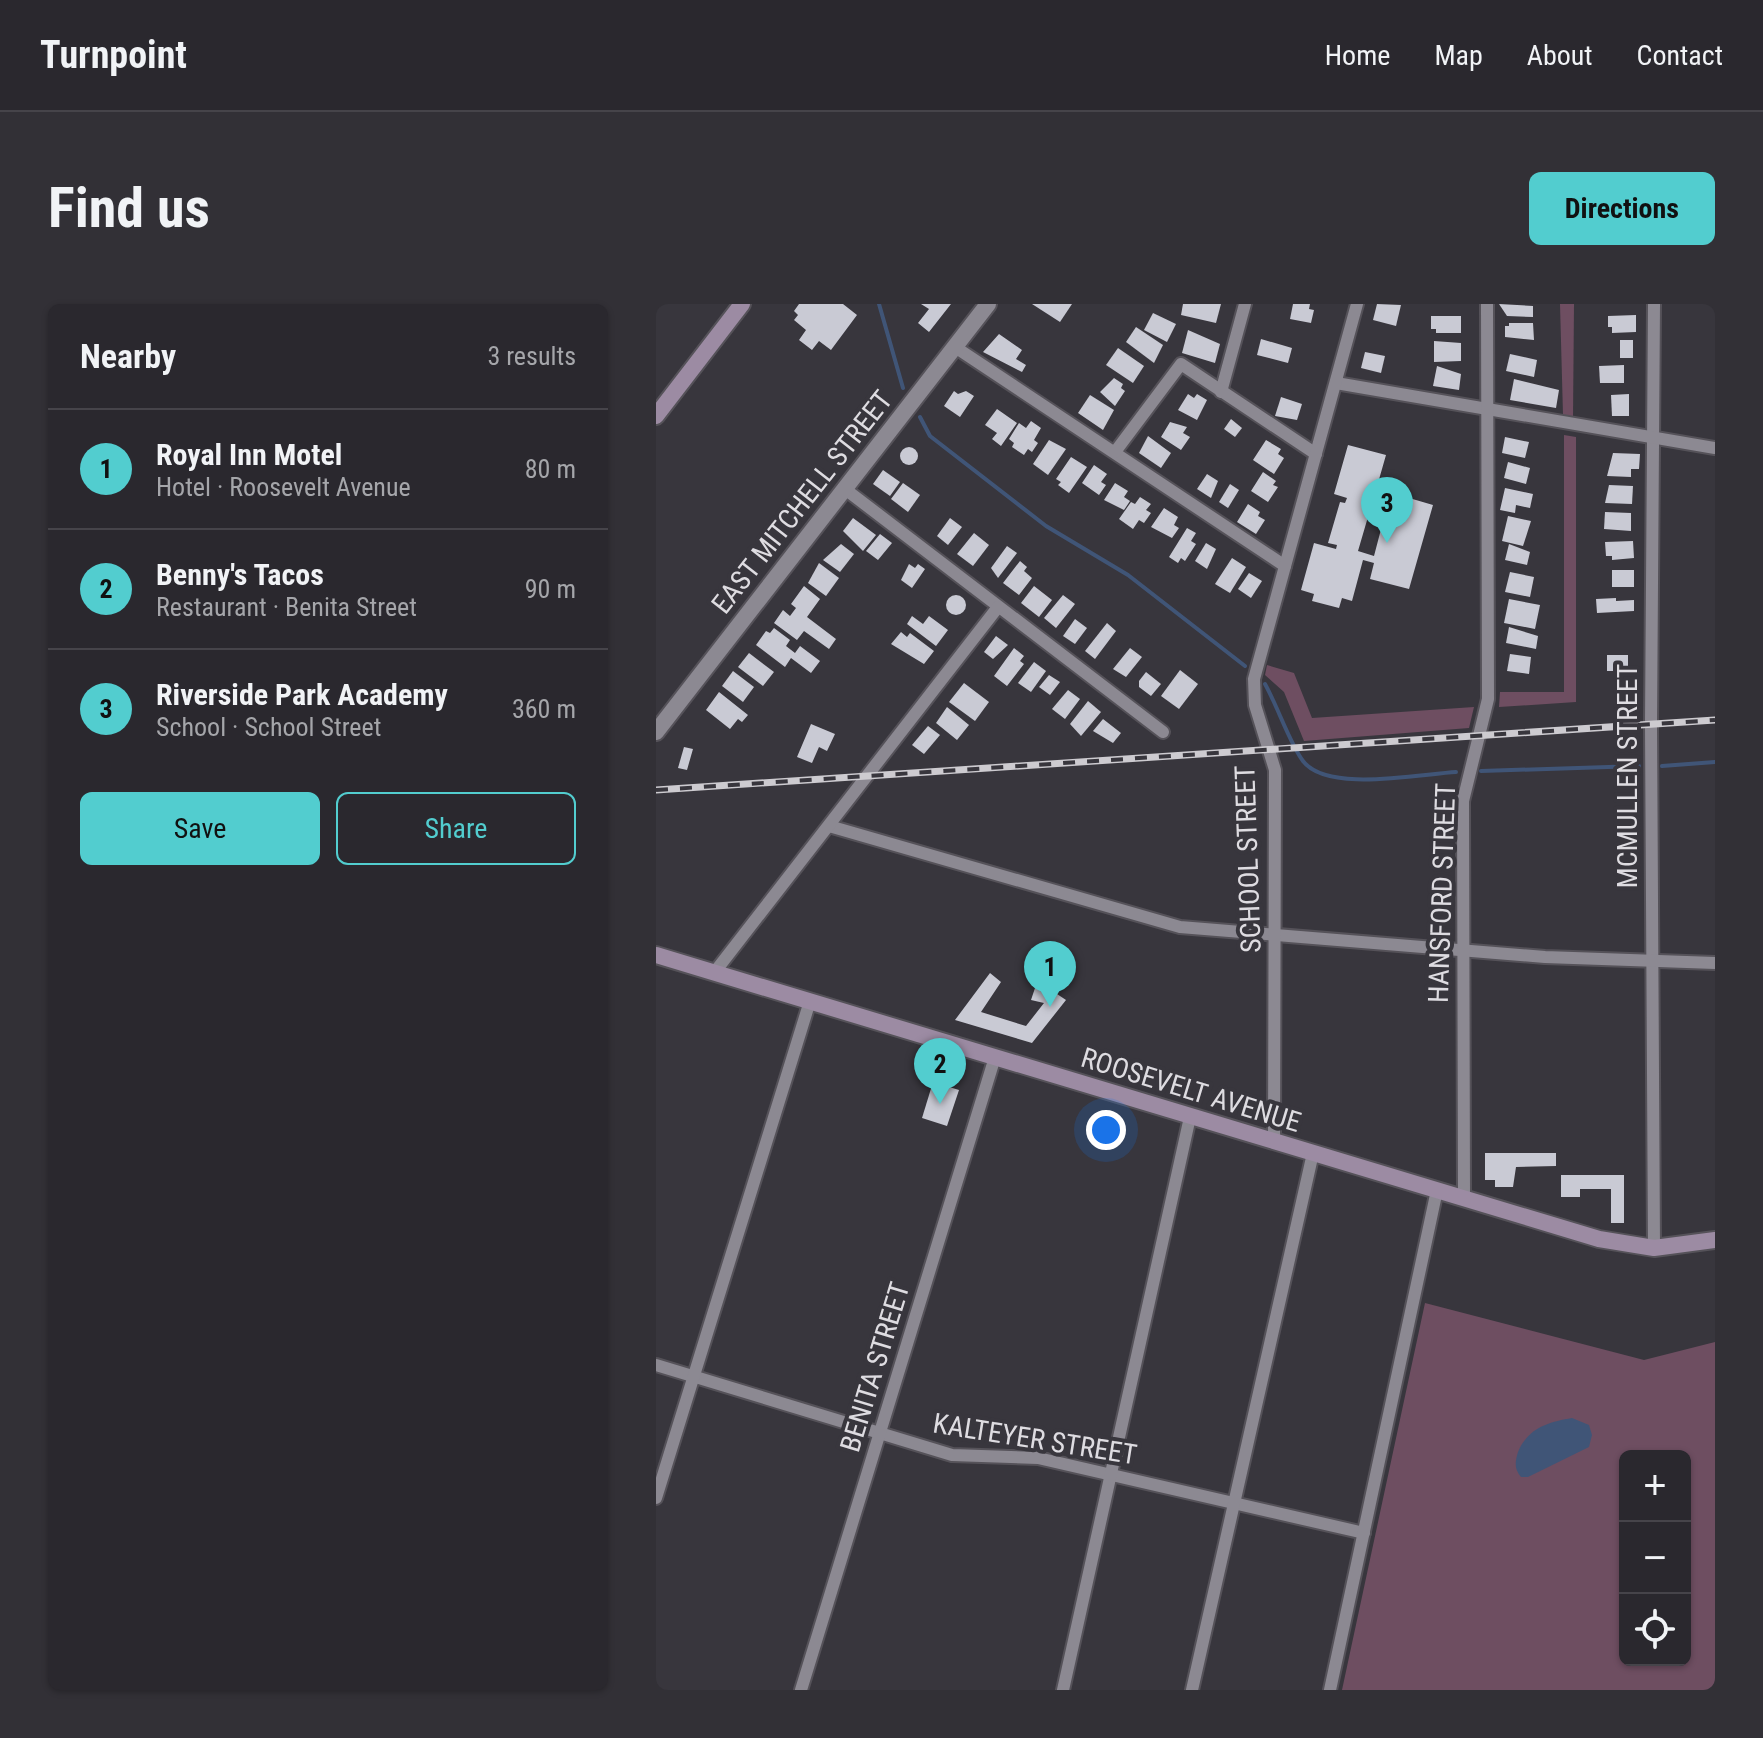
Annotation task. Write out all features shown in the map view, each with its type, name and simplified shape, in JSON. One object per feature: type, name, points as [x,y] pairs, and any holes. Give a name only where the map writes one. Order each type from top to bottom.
[{"type":"main road","points":[[656,416],[742,304]]},
{"type":"main road","name":"ROOSEVELT AVENUE","points":[[656,955],[1599,1239],[1654,1248],[1715,1240]]},
{"type":"street","name":"EAST MITCHELL STREET","points":[[656,732],[988,304]]},
{"type":"street","points":[[1221,392],[1245,304]]},
{"type":"street","name":"SCHOOL STREET","points":[[1274,1141],[1275,770],[1253,691],[1357,304]]},
{"type":"street","name":"HANSFORD STREET","points":[[1464,1197],[1464,788],[1488,699],[1487,304]]},
{"type":"street","name":"MCMULLEN STREET","points":[[1654,304],[1651,962],[1654,1248]]},
{"type":"street","points":[[955,347],[1285,566]]},
{"type":"street","points":[[1115,452],[1181,364],[1316,454]]},
{"type":"street","points":[[1336,383],[1715,448]]},
{"type":"street","points":[[845,489],[1163,732]]},
{"type":"street","points":[[714,973],[998,607]]},
{"type":"street","points":[[829,826],[1180,927],[1463,950],[1715,963]]},
{"type":"street","points":[[656,1498],[810,1001]]},
{"type":"street","name":"BENITA STREET","points":[[801,1690],[995,1057]]},
{"type":"street","points":[[1063,1690],[1190,1117]]},
{"type":"street","points":[[1192,1690],[1313,1153]]},
{"type":"street","points":[[1330,1690],[1437,1190]]},
{"type":"street","name":"KALTEYER STREET","points":[[656,1365],[952,1455],[1028,1457],[1113,1473],[1364,1533]]},
{"type":"shaded area","points":[[1560,304],[1574,304],[1573,417],[1563,415]]},
{"type":"shaded area","points":[[1564,435],[1576,437],[1576,702],[1499,707],[1500,692],[1564,692]]},
{"type":"shaded area","points":[[1267,665],[1294,673],[1312,718],[1474,707],[1469,728],[1304,741],[1284,692],[1265,675]]},
{"type":"shaded area","points":[[1425,1303],[1644,1360],[1715,1342],[1715,1690],[1342,1690]]},
{"type":"water","points":[[1572,1418],[1589,1425],[1592,1435],[1589,1447],[1528,1477],[1521,1477],[1516,1468],[1516,1459],[1527,1437],[1547,1424]]},
{"type":"building","points":[[799,304],[843,304],[857,315],[831,350],[819,341],[812,350],[799,340],[806,330],[794,320],[798,315],[794,311]]},
{"type":"building","points":[[921,304],[951,304],[929,332],[918,323],[929,309]]},
{"type":"building","points":[[1032,304],[1072,304],[1060,322]]},
{"type":"building","points":[[1183,304],[1221,304],[1216,323],[1181,315]]},
{"type":"building","points":[[1293,304],[1310,304],[1309,309],[1314,310],[1311,323],[1290,319]]},
{"type":"building","points":[[1377,304],[1401,305],[1396,326],[1373,320]]},
{"type":"building","points":[[1499,304],[1533,306],[1533,317],[1507,316]]},
{"type":"building","points":[[1153,313],[1176,324],[1167,342],[1144,330]]},
{"type":"building","points":[[1636,315],[1636,332],[1612,333],[1612,327],[1608,327],[1608,316]]},
{"type":"building","points":[[1431,316],[1461,316],[1461,333],[1436,333],[1436,329],[1431,329]]},
{"type":"building","points":[[1509,323],[1533,323],[1534,340],[1505,337],[1505,326]]},
{"type":"building","points":[[1136,327],[1163,345],[1154,363],[1126,342]]},
{"type":"building","points":[[1188,330],[1220,344],[1215,363],[1182,353]]},
{"type":"building","points":[[999,334],[1022,350],[1016,359],[1026,365],[1022,372],[983,352]]},
{"type":"building","points":[[1261,339],[1292,348],[1288,363],[1257,355]]},
{"type":"building","points":[[1620,340],[1633,340],[1633,358],[1620,358]]},
{"type":"building","points":[[1434,341],[1461,343],[1461,361],[1434,362]]},
{"type":"building","points":[[1118,348],[1144,366],[1133,383],[1106,365]]},
{"type":"building","points":[[1365,352],[1385,356],[1381,373],[1361,368]]},
{"type":"building","points":[[1510,354],[1537,360],[1534,377],[1506,371]]},
{"type":"building","points":[[1624,365],[1624,383],[1600,383],[1599,366]]},
{"type":"building","points":[[1437,366],[1461,374],[1459,390],[1433,386]]},
{"type":"building","points":[[1114,378],[1123,384],[1121,388],[1125,391],[1115,406],[1100,392]]},
{"type":"building","points":[[1514,379],[1559,390],[1556,408],[1510,400]]},
{"type":"building","points":[[954,391],[958,394],[966,391],[974,396],[960,417],[944,406]]},
{"type":"building","points":[[1188,394],[1194,398],[1197,394],[1207,400],[1197,420],[1178,410]]},
{"type":"building","points":[[1629,394],[1629,416],[1612,416],[1611,395]]},
{"type":"building","points":[[1090,395],[1114,410],[1103,430],[1078,413]]},
{"type":"building","points":[[1281,397],[1302,404],[1297,420],[1275,416]]},
{"type":"building","points":[[997,409],[1017,423],[1001,446],[992,439],[997,433],[985,425]]},
{"type":"building","points":[[1231,419],[1242,428],[1235,437],[1224,429]]},
{"type":"building","points":[[1031,421],[1041,428],[1034,440],[1038,443],[1032,452],[1028,449],[1024,455],[1012,447],[1014,443],[1009,439],[1019,423],[1026,428]]},
{"type":"building","points":[[1170,422],[1187,427],[1183,433],[1190,437],[1181,450],[1161,437]]},
{"type":"building","points":[[1148,436],[1171,453],[1161,468],[1139,453]]},
{"type":"building","points":[[1505,437],[1529,442],[1525,458],[1502,453]]},
{"type":"building","points":[[1049,440],[1066,449],[1048,475],[1033,464]]},
{"type":"building","points":[[1266,440],[1281,449],[1278,454],[1284,458],[1274,474],[1253,460]]},
{"type":"building","points":[[1348,445],[1386,455],[1372,504],[1388,509],[1392,493],[1433,505],[1409,589],[1370,579],[1374,563],[1363,560],[1352,601],[1342,598],[1339,608],[1312,601],[1314,594],[1301,590],[1314,543],[1336,549],[1337,545],[1328,543],[1340,502],[1345,503],[1347,498],[1334,494]],"holes":[[[1370,510],[1385,514],[1374,556],[1358,551]]]},
{"type":"building","points":[[909,447],[918,456],[909,465],[900,456]]},
{"type":"building","points":[[1613,453],[1640,454],[1639,469],[1631,469],[1631,477],[1607,476]]},
{"type":"building","points":[[1071,457],[1087,467],[1069,493],[1058,485],[1061,482],[1056,479]]},
{"type":"building","points":[[1508,462],[1530,468],[1526,484],[1504,478]]},
{"type":"building","points":[[1094,465],[1107,474],[1101,482],[1106,485],[1099,495],[1082,483]]},
{"type":"building","points":[[883,470],[900,482],[890,496],[873,484]]},
{"type":"building","points":[[1263,472],[1276,481],[1273,485],[1278,487],[1268,502],[1251,491]]},
{"type":"building","points":[[1207,474],[1218,481],[1211,498],[1197,489]]},
{"type":"building","points":[[903,483],[920,495],[908,512],[891,499]]},
{"type":"building","points":[[1115,483],[1128,491],[1124,497],[1130,501],[1124,510],[1104,500]]},
{"type":"building","points":[[1230,484],[1239,490],[1228,508],[1219,502]]},
{"type":"building","points":[[1609,485],[1633,486],[1632,504],[1605,503]]},
{"type":"building","points":[[1505,488],[1533,494],[1530,508],[1516,505],[1515,513],[1500,510]]},
{"type":"building","points":[[1140,497],[1151,504],[1146,510],[1151,513],[1144,523],[1139,520],[1133,529],[1119,519],[1131,502],[1135,504]]},
{"type":"building","points":[[1248,504],[1265,520],[1256,534],[1237,522]]},
{"type":"building","points":[[1164,508],[1178,517],[1174,525],[1179,528],[1172,538],[1151,527]]},
{"type":"building","points":[[1605,512],[1631,513],[1631,531],[1604,529]]},
{"type":"building","points":[[1508,516],[1531,521],[1523,546],[1502,541]]},
{"type":"building","points":[[853,518],[876,535],[863,551],[843,531]]},
{"type":"building","points":[[950,518],[962,527],[948,545],[937,536]]},
{"type":"building","points":[[1187,528],[1196,533],[1191,541],[1196,544],[1185,561],[1181,558],[1178,563],[1169,557]]},
{"type":"building","points":[[974,533],[989,545],[973,566],[957,554]]},
{"type":"building","points":[[880,534],[892,543],[878,560],[866,551]]},
{"type":"building","points":[[1633,541],[1634,558],[1612,560],[1612,556],[1606,556],[1605,542]]},
{"type":"building","points":[[1206,543],[1216,549],[1207,569],[1195,561]]},
{"type":"building","points":[[841,544],[854,554],[840,572],[823,560]]},
{"type":"building","points":[[1509,544],[1530,552],[1527,565],[1505,560]]},
{"type":"building","points":[[1007,546],[1017,553],[998,578],[991,568]]},
{"type":"building","points":[[1232,558],[1246,567],[1230,593],[1215,584]]},
{"type":"building","points":[[1020,561],[1027,567],[1024,571],[1032,578],[1019,595],[1003,583]]},
{"type":"building","points":[[819,563],[839,578],[826,596],[808,583]]},
{"type":"building","points":[[909,564],[915,568],[918,564],[925,569],[912,588],[901,580]]},
{"type":"building","points":[[1612,570],[1634,570],[1634,587],[1612,587]]},
{"type":"building","points":[[1510,572],[1534,577],[1530,597],[1505,592]]},
{"type":"building","points":[[1249,573],[1262,581],[1251,598],[1238,589]]},
{"type":"building","points":[[804,586],[820,599],[807,617],[836,639],[829,649],[804,631],[797,640],[774,623],[783,610],[790,616],[796,608],[791,604]]},
{"type":"building","points":[[1034,586],[1052,600],[1039,617],[1021,603]]},
{"type":"building","points":[[956,595],[963,598],[966,605],[963,612],[956,615],[949,612],[946,605],[949,598]]},
{"type":"building","points":[[1063,595],[1075,604],[1056,628],[1044,618]]},
{"type":"building","points":[[1616,598],[1616,601],[1634,600],[1634,611],[1597,613],[1596,599]]},
{"type":"building","points":[[1509,599],[1540,605],[1535,629],[1504,623]]},
{"type":"building","points":[[912,616],[923,624],[929,616],[948,630],[936,646],[907,624]]},
{"type":"building","points":[[1075,619],[1087,628],[1075,644],[1063,636]]},
{"type":"building","points":[[1107,623],[1116,631],[1095,659],[1085,651]]},
{"type":"building","points":[[1509,627],[1538,636],[1536,649],[1506,643]]},
{"type":"building","points":[[774,628],[790,640],[786,646],[795,653],[800,646],[820,661],[811,673],[791,658],[785,667],[756,645],[766,631],[770,633]]},
{"type":"building","points":[[901,632],[907,637],[910,633],[934,651],[924,664],[891,644]]},
{"type":"building","points":[[996,636],[1008,645],[993,659],[984,652]]},
{"type":"building","points":[[1014,648],[1024,656],[1020,661],[1024,664],[1007,686],[994,676]]},
{"type":"building","points":[[1130,648],[1142,657],[1126,677],[1113,669]]},
{"type":"building","points":[[749,653],[774,672],[763,686],[738,667]]},
{"type":"building","points":[[1510,654],[1531,657],[1529,674],[1507,671]]},
{"type":"building","points":[[1607,655],[1628,655],[1628,671],[1607,671]]},
{"type":"building","points":[[1034,662],[1046,671],[1031,692],[1018,683]]},
{"type":"building","points":[[1180,670],[1198,684],[1179,709],[1161,696]]},
{"type":"building","points":[[733,671],[754,687],[743,702],[722,686]]},
{"type":"building","points":[[1146,672],[1161,684],[1151,696],[1139,687],[1139,681]]},
{"type":"building","points":[[1049,675],[1060,682],[1050,695],[1039,687]]},
{"type":"building","points":[[964,683],[989,702],[975,721],[949,702]]},
{"type":"building","points":[[1068,690],[1080,699],[1065,719],[1052,709]]},
{"type":"building","points":[[719,692],[748,715],[742,722],[738,719],[730,729],[706,710]]},
{"type":"building","points":[[1088,701],[1101,712],[1081,736],[1070,724]]},
{"type":"building","points":[[947,707],[969,725],[957,740],[936,723]]},
{"type":"building","points":[[1103,719],[1121,733],[1113,743],[1093,731]]},
{"type":"building","points":[[811,724],[835,734],[827,751],[819,747],[812,763],[797,757]]},
{"type":"building","points":[[928,726],[940,735],[924,754],[912,745]]},
{"type":"building","points":[[684,747],[693,749],[687,770],[678,768]]},
{"type":"building","points":[[990,973],[1001,982],[981,1012],[1026,1026],[1044,1003],[1031,1000],[1035,988],[1054,992],[1066,1000],[1032,1043],[955,1020]]},
{"type":"building","points":[[933,1082],[959,1090],[947,1126],[922,1118]]},
{"type":"building","points":[[1485,1153],[1556,1153],[1556,1166],[1516,1167],[1513,1187],[1495,1187],[1495,1180],[1485,1180]]},
{"type":"building","points":[[1561,1175],[1624,1175],[1624,1223],[1611,1223],[1611,1189],[1580,1189],[1580,1197],[1561,1197]]},
{"type":"waterway","points":[[879,304],[903,388]]},
{"type":"waterway","points":[[920,417],[930,436],[1046,526],[1128,575],[1245,666]]},
{"type":"waterway","points":[[1265,684],[1298,754],[1315,771],[1352,779],[1456,772]]},
{"type":"waterway","points":[[1662,766],[1715,762]]},
{"type":"waterway","points":[[1481,771],[1639,766]]},
{"type":"railway","points":[[656,790],[1715,720]]},
{"type":"place","name":"Riverside Park Academy","points":[[1387,543]]},
{"type":"place","name":"Royal Inn Motel","points":[[1050,1007]]},
{"type":"place","name":"Benny's Tacos","points":[[940,1104]]}]
